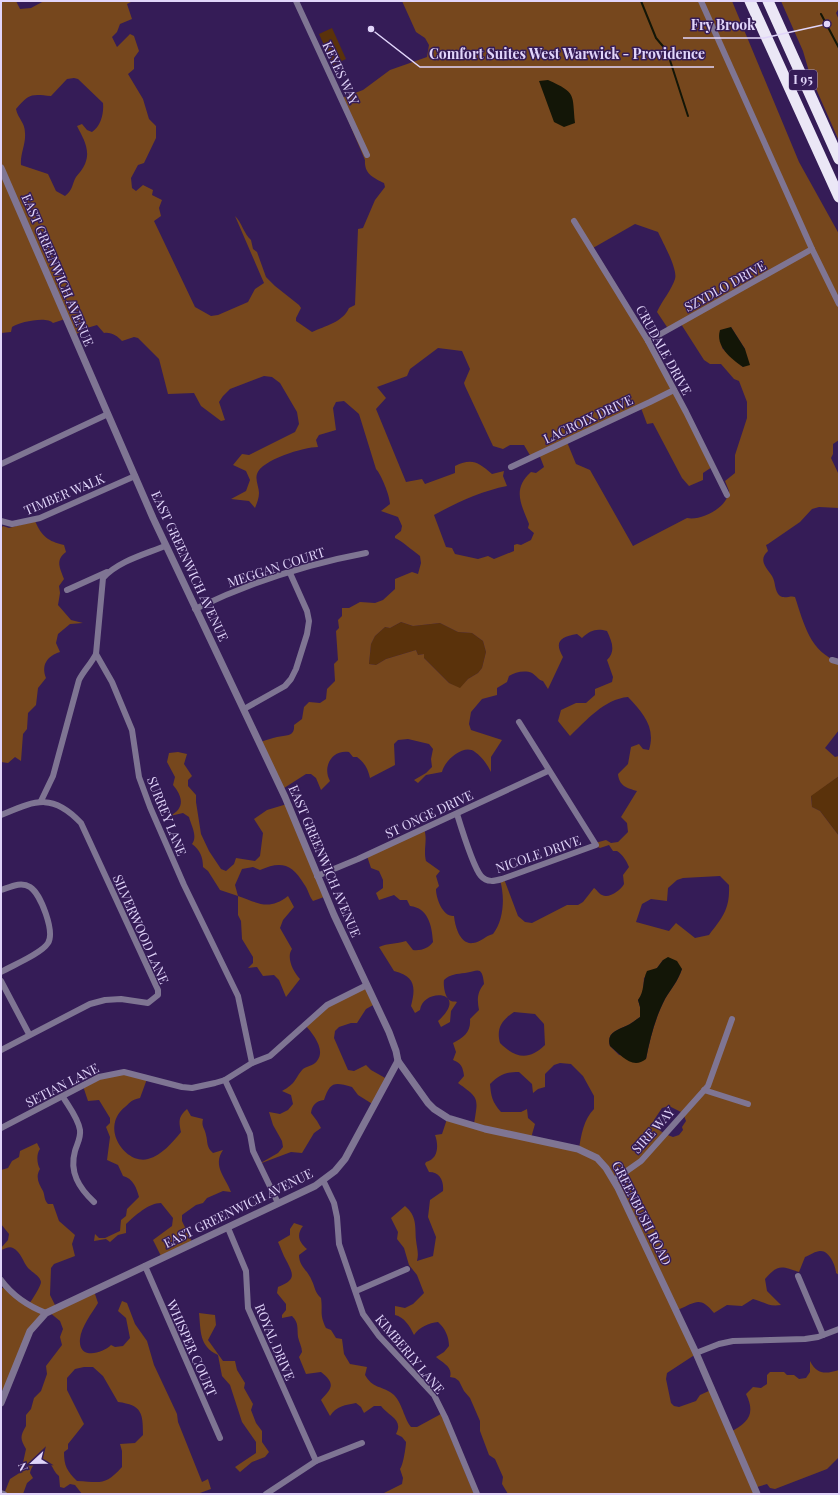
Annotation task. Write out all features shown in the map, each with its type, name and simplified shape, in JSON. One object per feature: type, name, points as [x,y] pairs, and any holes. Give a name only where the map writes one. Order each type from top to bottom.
[{"type":"highway","name":"I 95","points":[[768,1],[839,159]]},
{"type":"highway","name":"I 95","points":[[751,4],[839,197]]},
{"type":"street","name":"KEYES WAY","points":[[296,1],[367,155]]},
{"type":"street","points":[[701,1],[812,249],[839,304]]},
{"type":"street","name":"EAST GREENWICH AVENUE","points":[[1,168],[165,546],[285,797],[317,876],[389,1032],[398,1061],[345,1159],[335,1171],[323,1180],[228,1228],[46,1313],[36,1322],[27,1336],[1,1403]]},
{"type":"street","name":"CRUDALE DRIVE","points":[[574,221],[648,341],[727,495]]},
{"type":"street","name":"SZYDLO DRIVE","points":[[648,341],[812,249]]},
{"type":"street","name":"LACROIX DRIVE","points":[[512,467],[674,390]]},
{"type":"street","points":[[1,464],[108,414]]},
{"type":"street","name":"TIMBER WALK","points":[[1,521],[12,524],[40,518],[135,476]]},
{"type":"street","points":[[67,590],[165,546]]},
{"type":"street","name":"MEGGAN COURT","points":[[195,608],[252,584],[335,559],[366,553]]},
{"type":"street","points":[[1,815],[41,801],[54,776],[79,680],[83,672],[90,666],[96,654],[102,585],[104,578],[109,571]]},
{"type":"street","points":[[244,709],[285,686],[291,680],[296,669],[307,634],[309,621],[307,611],[290,573]]},
{"type":"street","name":"SURREY LANE","points":[[96,654],[112,682],[132,730],[139,777],[150,807],[184,885],[238,996],[252,1063]]},
{"type":"street","points":[[832,660],[839,662]]},
{"type":"street","name":"NICOLE DRIVE","points":[[457,814],[479,872],[481,876],[490,881],[502,879],[596,845],[548,771],[519,722]]},
{"type":"street","name":"ST ONGE DRIVE","points":[[317,876],[457,814],[548,771]]},
{"type":"street","name":"SILVERWOOD LANE","points":[[1,1050],[29,1034],[57,1022],[83,1006],[98,1001],[121,1000],[148,1003],[158,995],[156,986],[81,822],[63,808],[41,801]]},
{"type":"street","points":[[1,890],[18,884],[30,887],[36,893],[51,932],[48,944],[42,950],[1,972]]},
{"type":"street","points":[[1,981],[29,1034]]},
{"type":"street","name":"SETIAN LANE","points":[[1,1128],[64,1097],[99,1077],[116,1072],[133,1074],[182,1087],[202,1087],[225,1080],[252,1063],[270,1056],[285,1045],[327,1005],[367,985]]},
{"type":"street","name":"SIRE WAY","points":[[614,1180],[641,1161],[708,1086],[732,1020]]},
{"type":"street","name":"GREENBUSH ROAD","points":[[398,1061],[428,1102],[440,1114],[462,1123],[578,1149],[591,1154],[603,1163],[614,1180],[696,1353],[757,1494]]},
{"type":"street","points":[[225,1080],[250,1134],[255,1156],[278,1203]]},
{"type":"street","points":[[704,1090],[748,1104]]},
{"type":"street","points":[[64,1097],[80,1129],[80,1136],[73,1158],[74,1175],[85,1194],[94,1202]]},
{"type":"street","name":"KIMBERLY LANE","points":[[323,1180],[334,1203],[337,1217],[339,1244],[363,1314],[371,1327],[434,1395],[445,1417],[476,1494]]},
{"type":"street","name":"ROYAL DRIVE","points":[[228,1228],[245,1265],[248,1308],[316,1461]]},
{"type":"street","name":"WHISPER COURT","points":[[144,1266],[220,1438]]},
{"type":"street","points":[[356,1291],[407,1269]]},
{"type":"street","points":[[798,1276],[823,1335]]},
{"type":"street","points":[[1,1280],[3,1288],[28,1304],[46,1313]]},
{"type":"street","points":[[696,1353],[719,1344],[738,1340],[805,1339],[823,1335],[839,1329]]},
{"type":"street","points":[[266,1494],[316,1461],[362,1443]]},
{"type":"shaded area","points":[[1,1],[16,1],[20,9],[31,8],[44,1],[133,1],[127,4],[132,19],[120,24],[117,32],[112,37],[117,47],[130,34],[134,36],[139,51],[134,58],[134,69],[128,74],[143,99],[149,119],[156,126],[156,138],[144,163],[138,165],[131,178],[132,188],[136,191],[143,185],[153,190],[152,195],[162,200],[159,208],[161,216],[154,221],[195,307],[211,316],[218,315],[248,302],[255,289],[264,283],[235,216],[251,240],[253,249],[257,252],[266,277],[299,305],[301,308],[296,321],[312,332],[343,317],[349,308],[355,305],[358,229],[363,228],[375,200],[385,187],[384,183],[370,175],[366,169],[365,160],[339,99],[363,90],[390,70],[427,57],[429,45],[425,38],[416,32],[402,1],[732,1],[799,162],[839,234],[839,440],[833,444],[833,454],[831,458],[839,475],[839,508],[819,507],[812,509],[800,522],[766,545],[768,551],[763,560],[765,567],[773,578],[778,594],[782,597],[795,597],[805,627],[815,644],[829,657],[839,662],[839,730],[825,748],[835,757],[839,756],[839,776],[811,796],[812,807],[820,811],[839,836],[839,1275],[836,1273],[835,1266],[829,1256],[823,1251],[818,1251],[805,1257],[799,1272],[784,1268],[777,1268],[765,1279],[767,1291],[781,1305],[770,1305],[753,1299],[742,1306],[727,1305],[714,1313],[701,1302],[694,1303],[678,1310],[696,1354],[667,1373],[666,1379],[671,1403],[674,1406],[679,1407],[696,1401],[700,1395],[711,1390],[730,1432],[742,1425],[748,1417],[750,1407],[746,1394],[753,1387],[761,1388],[767,1384],[767,1375],[770,1372],[784,1372],[787,1375],[794,1375],[799,1379],[806,1378],[810,1372],[810,1361],[816,1369],[822,1372],[826,1373],[839,1370],[839,1457],[827,1469],[775,1489],[770,1488],[767,1484],[757,1487],[756,1494],[508,1494],[502,1484],[503,1477],[495,1459],[489,1455],[480,1431],[480,1421],[470,1398],[464,1391],[459,1381],[450,1377],[451,1374],[449,1368],[436,1357],[444,1352],[449,1346],[445,1330],[438,1322],[428,1324],[414,1335],[406,1322],[395,1315],[395,1306],[405,1308],[413,1304],[424,1293],[417,1275],[409,1265],[404,1248],[397,1239],[398,1232],[391,1218],[405,1206],[412,1214],[415,1222],[418,1253],[417,1261],[433,1256],[436,1237],[428,1217],[430,1200],[443,1191],[443,1187],[439,1175],[429,1172],[425,1164],[435,1155],[437,1143],[435,1135],[442,1134],[447,1119],[474,1124],[476,1100],[470,1092],[458,1083],[464,1076],[461,1066],[458,1062],[453,1060],[456,1052],[453,1043],[460,1039],[468,1031],[470,1019],[479,1010],[478,996],[484,984],[480,971],[449,977],[444,980],[444,988],[447,998],[436,995],[429,998],[423,1003],[420,1010],[415,1013],[411,1006],[413,988],[410,979],[401,973],[394,971],[379,947],[406,941],[413,950],[424,949],[433,942],[432,929],[425,914],[416,907],[410,906],[407,900],[400,900],[394,895],[379,900],[376,893],[383,888],[383,880],[379,871],[371,868],[367,856],[424,829],[426,837],[426,861],[440,871],[436,876],[439,886],[436,889],[437,898],[443,911],[450,916],[454,916],[459,934],[468,943],[476,942],[493,934],[497,928],[503,901],[500,880],[504,879],[518,916],[525,922],[532,923],[567,905],[578,905],[583,902],[594,888],[600,894],[605,896],[611,895],[620,889],[624,884],[623,875],[629,867],[627,862],[621,854],[617,851],[613,851],[609,845],[600,848],[595,846],[595,843],[606,840],[611,843],[618,842],[628,832],[627,823],[621,817],[637,791],[622,784],[618,774],[628,764],[631,747],[639,744],[643,749],[649,750],[651,734],[647,721],[628,697],[603,706],[570,736],[558,721],[561,710],[576,703],[586,703],[595,695],[595,689],[612,682],[613,677],[607,660],[612,653],[612,646],[607,631],[594,630],[582,638],[577,634],[566,637],[560,641],[559,648],[563,657],[548,689],[543,681],[532,673],[517,673],[509,676],[507,682],[497,688],[497,695],[482,699],[471,712],[469,724],[471,730],[502,740],[491,757],[491,772],[478,754],[471,750],[465,750],[460,751],[450,758],[442,772],[426,775],[418,783],[414,780],[426,773],[432,767],[431,759],[433,749],[429,744],[408,739],[398,740],[394,744],[395,765],[370,778],[366,766],[360,759],[353,757],[349,752],[343,752],[333,756],[330,760],[327,770],[330,781],[321,790],[316,778],[311,774],[306,774],[281,790],[261,742],[291,734],[294,729],[294,725],[302,719],[304,707],[309,702],[320,703],[326,699],[327,689],[335,681],[334,664],[338,660],[336,631],[339,628],[338,620],[342,616],[342,608],[349,608],[360,602],[375,603],[383,600],[395,589],[395,579],[412,572],[418,574],[421,563],[420,556],[404,543],[395,538],[395,536],[401,531],[402,526],[398,517],[381,511],[390,504],[390,500],[383,480],[376,469],[359,414],[344,401],[336,402],[333,408],[336,430],[319,435],[316,440],[318,447],[303,449],[284,455],[274,459],[260,469],[257,474],[259,493],[255,508],[249,501],[231,499],[246,491],[250,480],[246,471],[233,465],[242,454],[249,455],[295,432],[299,424],[297,412],[280,383],[272,377],[264,376],[230,389],[219,402],[225,420],[221,421],[201,406],[194,393],[168,394],[159,359],[138,338],[134,337],[122,341],[114,335],[104,333],[97,325],[87,328],[73,336],[65,319],[53,323],[50,321],[39,320],[26,322],[12,327],[11,332],[1,333]],"holes":[[[67,79],[78,79],[103,103],[103,111],[98,126],[92,132],[87,130],[82,124],[77,126],[86,144],[87,159],[83,168],[76,177],[71,189],[65,196],[56,191],[48,174],[21,165],[25,129],[16,109],[28,97],[35,95],[51,96]],[[635,224],[658,232],[670,256],[674,269],[674,283],[657,312],[669,330],[681,324],[704,360],[710,364],[721,364],[734,379],[739,381],[747,402],[747,418],[735,455],[735,473],[725,481],[729,491],[728,497],[724,502],[713,512],[707,515],[687,518],[633,546],[590,470],[576,464],[567,442],[641,408],[647,424],[653,423],[682,478],[689,486],[703,480],[703,473],[715,465],[593,248]],[[731,327],[745,349],[743,367],[722,348]],[[438,348],[462,351],[470,369],[464,383],[493,446],[503,449],[510,445],[524,445],[531,457],[539,454],[544,467],[536,473],[531,472],[525,478],[520,491],[521,503],[529,524],[528,528],[534,533],[531,540],[521,545],[514,545],[514,551],[494,559],[488,556],[478,559],[455,554],[452,548],[446,547],[434,515],[469,498],[507,486],[503,476],[504,471],[492,474],[475,462],[466,462],[455,466],[455,473],[425,484],[422,479],[406,482],[376,409],[386,398],[377,387],[407,376],[410,369]],[[401,622],[413,626],[440,623],[458,632],[472,633],[483,641],[486,652],[482,668],[478,673],[468,679],[460,688],[449,683],[424,658],[424,654],[418,655],[416,650],[386,659],[376,665],[369,664],[371,644],[375,636],[385,627],[390,628]],[[720,876],[729,885],[727,907],[709,935],[695,938],[676,923],[669,931],[636,922],[642,904],[651,899],[667,901],[668,888],[677,880],[683,878]],[[663,960],[682,969],[658,1014],[646,1059],[619,1055],[610,1046],[609,1042],[611,1035],[640,1017],[638,1000],[643,993],[644,978],[657,968]],[[514,1012],[535,1014],[544,1024],[545,1045],[539,1050],[533,1054],[522,1056],[511,1052],[500,1043],[499,1033],[501,1025],[506,1018]],[[560,1063],[571,1064],[583,1076],[594,1096],[594,1109],[585,1122],[579,1149],[531,1138],[535,1124],[528,1118],[527,1109],[521,1112],[501,1112],[492,1099],[490,1084],[503,1074],[519,1072],[532,1084],[533,1093],[538,1089],[545,1087],[545,1074],[554,1065]],[[669,1106],[683,1113],[686,1121],[682,1127],[683,1130],[679,1135],[673,1137],[661,1131],[655,1123],[654,1120],[662,1108]]]},
{"type":"shaded area","points":[[781,1],[839,1],[839,8],[836,13],[839,20],[839,141],[810,75],[803,51]]},
{"type":"shaded area","points":[[332,28],[346,59],[333,65],[319,34]]},
{"type":"shaded area","points":[[548,80],[564,88],[571,96],[574,106],[575,123],[564,127],[554,122],[539,81]]},
{"type":"shaded area","points":[[731,327],[745,349],[750,365],[743,367],[729,356],[722,347],[719,336],[720,330]]},
{"type":"shaded area","points":[[35,521],[40,531],[46,538],[64,545],[66,552],[60,558],[59,564],[64,579],[59,586],[60,593],[58,605],[71,620],[83,623],[70,624],[58,634],[56,643],[60,652],[52,656],[46,662],[44,669],[46,678],[38,688],[36,705],[28,713],[27,729],[23,734],[21,761],[15,757],[8,763],[1,762],[1,528],[3,526],[9,528]]},
{"type":"shaded area","points":[[401,622],[413,626],[440,623],[458,632],[472,633],[483,641],[486,652],[482,668],[478,673],[468,679],[460,689],[449,683],[424,658],[424,654],[418,655],[416,650],[386,659],[376,665],[369,664],[371,644],[375,636],[385,627],[390,628]]},
{"type":"shaded area","points":[[178,752],[187,754],[184,764],[192,776],[188,780],[188,786],[196,795],[201,834],[209,851],[221,869],[226,871],[234,864],[236,858],[255,861],[260,856],[263,833],[254,819],[267,810],[287,804],[324,897],[313,901],[295,872],[290,868],[280,865],[274,865],[260,870],[253,867],[242,869],[235,885],[238,896],[220,890],[208,871],[203,867],[200,854],[192,844],[194,841],[194,830],[189,817],[183,813],[170,816],[175,813],[181,802],[179,794],[173,785],[175,777],[167,762],[169,753]]},
{"type":"shaded area","points":[[839,776],[839,836],[820,811],[812,807],[811,795]]},
{"type":"shaded area","points":[[238,896],[258,903],[269,904],[281,901],[288,896],[294,907],[283,920],[280,928],[292,949],[290,952],[291,964],[300,979],[286,997],[279,980],[274,975],[263,976],[257,967],[248,968],[253,963],[253,957],[242,939],[241,921],[238,915]]},
{"type":"shaded area","points":[[668,957],[677,961],[682,969],[658,1014],[646,1059],[636,1063],[631,1062],[610,1046],[609,1042],[611,1035],[640,1017],[638,1000],[642,993],[644,978],[647,971],[657,968],[663,960]]},
{"type":"shaded area","points":[[365,986],[375,1004],[366,1009],[357,1023],[351,1023],[339,1027],[335,1031],[334,1038],[348,1070],[354,1071],[366,1065],[371,1070],[387,1079],[374,1105],[358,1095],[352,1087],[334,1084],[329,1089],[324,1100],[317,1102],[312,1108],[311,1113],[321,1128],[314,1133],[302,1153],[291,1152],[259,1164],[278,1153],[283,1147],[282,1141],[273,1125],[269,1112],[280,1114],[288,1110],[293,1104],[291,1095],[282,1091],[293,1083],[303,1069],[315,1063],[319,1057],[320,1052],[318,1042],[306,1026],[326,1006]]},
{"type":"shaded area","points":[[449,1000],[457,1002],[451,1011],[450,1022],[441,1027],[438,1021],[447,1011],[450,1003]]},
{"type":"shaded area","points":[[115,1073],[147,1079],[140,1098],[133,1100],[125,1107],[118,1116],[115,1125],[115,1134],[118,1143],[124,1151],[131,1156],[140,1159],[148,1159],[158,1155],[181,1132],[180,1119],[182,1114],[187,1109],[191,1116],[203,1119],[203,1126],[206,1133],[208,1147],[211,1151],[213,1153],[223,1150],[220,1156],[219,1167],[231,1192],[223,1191],[207,1198],[203,1203],[196,1205],[182,1215],[182,1221],[193,1244],[162,1258],[153,1240],[172,1226],[173,1218],[161,1203],[151,1205],[133,1217],[126,1224],[126,1233],[118,1235],[110,1242],[106,1239],[94,1241],[95,1234],[99,1238],[105,1238],[120,1231],[121,1220],[126,1216],[127,1209],[139,1197],[134,1184],[123,1176],[118,1165],[107,1160],[110,1137],[106,1127],[110,1123],[110,1118],[99,1100],[88,1101],[83,1086]]},
{"type":"shaded area","points":[[37,1143],[40,1149],[37,1156],[40,1169],[38,1178],[46,1201],[48,1204],[53,1204],[59,1221],[75,1235],[72,1244],[75,1256],[54,1264],[51,1268],[50,1295],[56,1307],[94,1291],[98,1303],[81,1334],[80,1346],[87,1352],[97,1353],[111,1345],[115,1347],[123,1346],[130,1338],[126,1318],[118,1311],[122,1301],[127,1303],[135,1324],[147,1341],[154,1365],[177,1414],[178,1422],[202,1482],[208,1479],[211,1489],[197,1494],[82,1494],[75,1485],[70,1484],[64,1488],[60,1487],[59,1476],[48,1462],[41,1460],[35,1463],[31,1469],[30,1473],[33,1478],[27,1483],[23,1494],[4,1494],[10,1479],[21,1472],[26,1449],[22,1438],[26,1426],[26,1415],[31,1409],[34,1398],[41,1391],[47,1374],[46,1366],[62,1345],[60,1337],[63,1329],[60,1321],[49,1312],[35,1323],[6,1391],[1,1389],[1,1289],[4,1287],[29,1304],[41,1284],[38,1276],[28,1268],[16,1250],[10,1247],[1,1250],[8,1240],[9,1234],[1,1224],[1,1170],[8,1168],[12,1161],[19,1157],[20,1151]],"holes":[[[93,1367],[103,1376],[118,1402],[132,1405],[140,1411],[142,1421],[143,1435],[135,1443],[120,1444],[122,1451],[122,1467],[111,1477],[102,1482],[77,1481],[67,1468],[64,1452],[68,1449],[68,1444],[84,1424],[67,1390],[67,1378],[75,1369]]]},
{"type":"shaded area","points":[[294,1223],[303,1226],[299,1238],[307,1249],[299,1255],[299,1259],[300,1263],[310,1277],[316,1292],[321,1298],[322,1316],[326,1328],[331,1330],[336,1338],[342,1339],[344,1354],[350,1364],[367,1367],[365,1375],[368,1379],[376,1386],[394,1395],[411,1427],[417,1427],[441,1414],[474,1494],[382,1494],[402,1484],[403,1478],[400,1469],[406,1442],[402,1437],[396,1434],[398,1429],[397,1421],[381,1406],[374,1406],[364,1413],[361,1407],[356,1403],[338,1408],[330,1416],[321,1400],[330,1389],[331,1386],[329,1380],[321,1372],[306,1374],[299,1357],[302,1352],[302,1348],[298,1337],[297,1323],[292,1316],[282,1318],[282,1315],[286,1310],[286,1304],[277,1293],[278,1287],[288,1282],[292,1276],[291,1270],[278,1242],[290,1235],[290,1229]]},
{"type":"shaded area","points":[[199,1313],[215,1315],[216,1325],[208,1340],[223,1361],[235,1361],[237,1370],[245,1383],[244,1388],[253,1404],[251,1410],[256,1423],[262,1431],[262,1442],[269,1452],[265,1457],[252,1462],[240,1472],[235,1467],[256,1453],[256,1442],[242,1422],[230,1385],[222,1376],[218,1355],[204,1343]]},
{"type":"waterway","points":[[641,1],[656,38],[667,51],[688,116]]},
{"type":"waterway","points":[[821,14],[839,48]]},
{"type":"place","name":"Fry Brook","points":[[827,24]]},
{"type":"place","name":"Comfort Suites West Warwick - Providence","points":[[371,29]]}]
